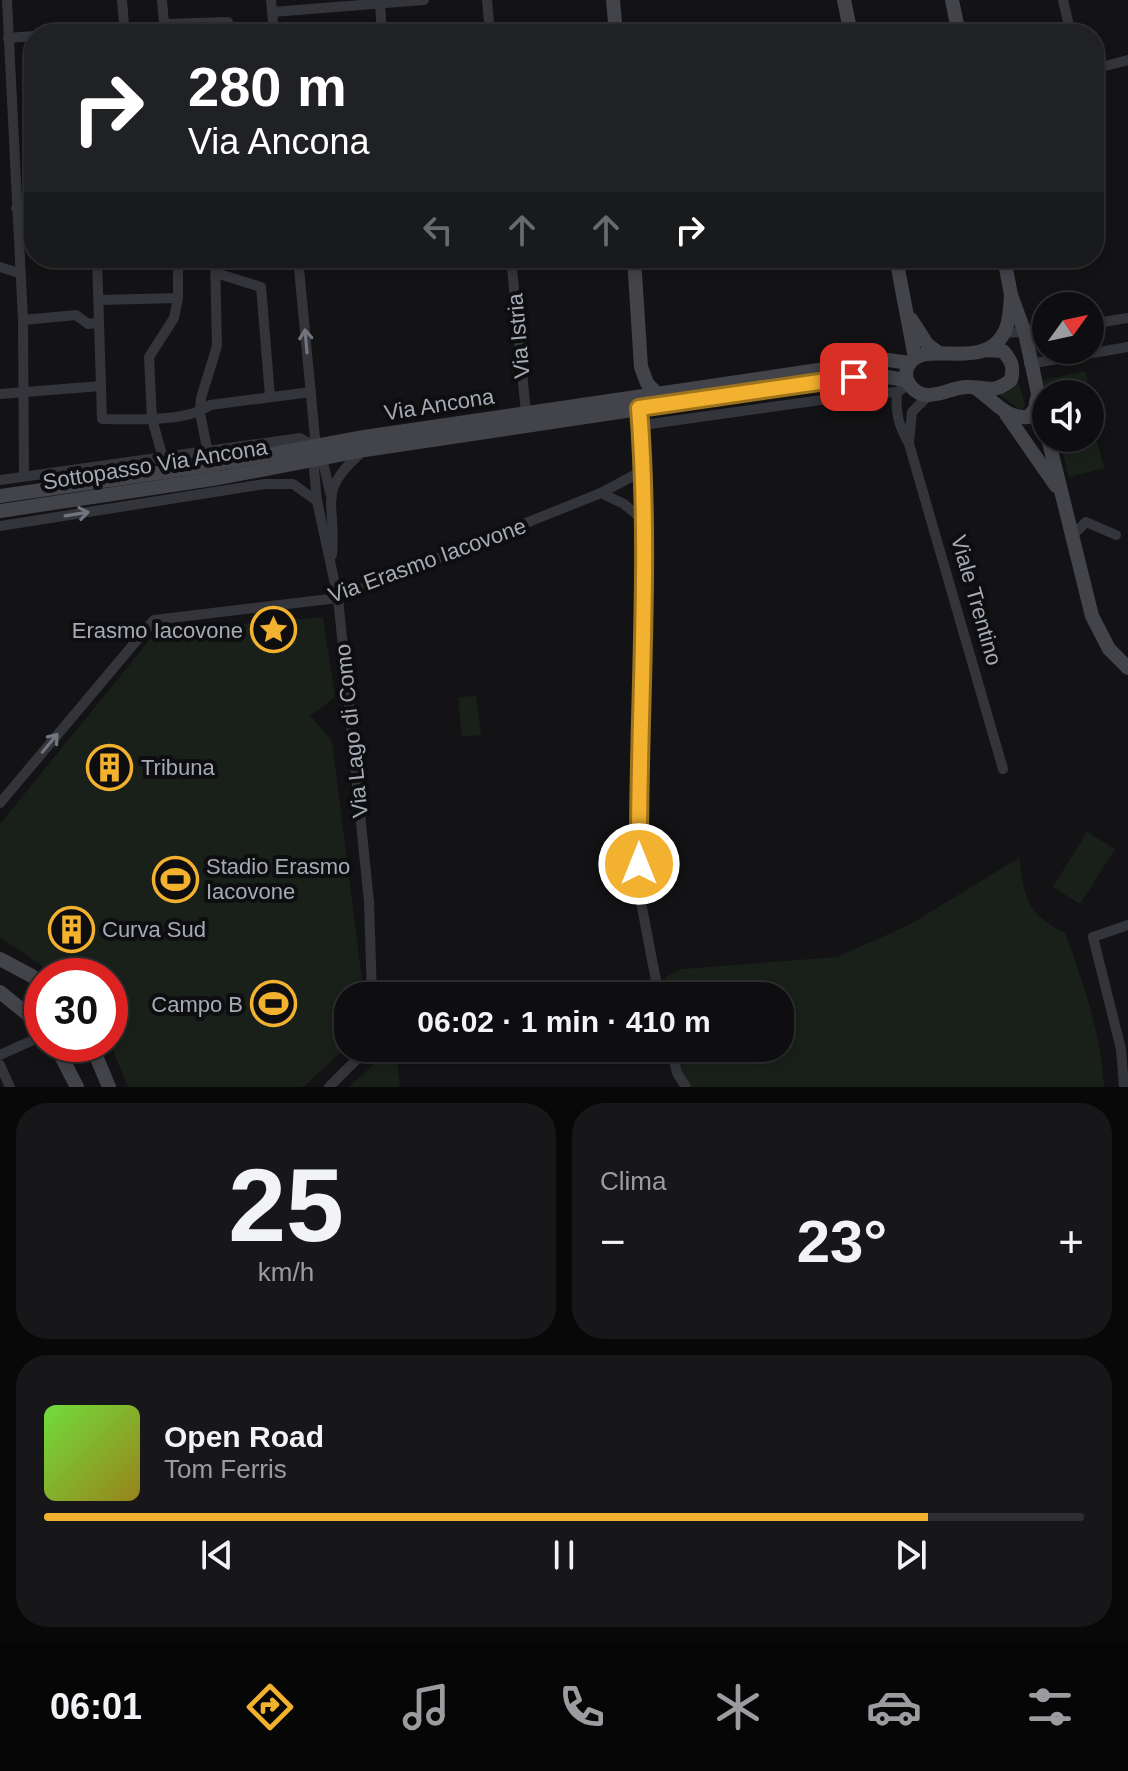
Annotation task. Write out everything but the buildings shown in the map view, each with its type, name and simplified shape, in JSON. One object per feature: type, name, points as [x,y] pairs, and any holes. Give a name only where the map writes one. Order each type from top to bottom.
[{"type":"street","points":[[7,0],[23,320],[24,475]]},
{"type":"street","points":[[122,0],[124,24]]},
{"type":"street","points":[[162,0],[164,24],[228,24]]},
{"type":"street","points":[[271,0],[273,24]]},
{"type":"street","points":[[272,12],[424,0]]},
{"type":"street","points":[[487,0],[489,24]]},
{"type":"street","points":[[613,0],[615,24]]},
{"type":"street","points":[[844,0],[849,24]]},
{"type":"street","points":[[952,0],[957,24]]},
{"type":"street","points":[[1063,0],[1069,24]]},
{"type":"street","points":[[380,4],[381,24]]},
{"type":"street","points":[[8,38],[24,37]]},
{"type":"street","points":[[1104,66],[1128,60]]},
{"type":"street","points":[[16,208],[24,208]]},
{"type":"street","points":[[0,267],[19,273]]},
{"type":"street","points":[[97,268],[102,419],[152,419],[200,413],[210,405],[311,392]]},
{"type":"street","points":[[163,458],[152,419],[149,357],[174,318],[178,268]]},
{"type":"street","points":[[203,494],[210,462],[200,413],[201,398],[217,346],[216,268]]},
{"type":"street","name":"Via Lago di Como","points":[[299,268],[316,453],[317,501],[338,598],[369,902],[372,982]]},
{"type":"street","name":"Via Istria","points":[[512,268],[526,413]]},
{"type":"street","points":[[635,268],[641,367],[647,383],[658,395]]},
{"type":"street","points":[[640,428],[904,385],[912,360],[898,268]]},
{"type":"street","points":[[1006,268],[1011,295],[1025,333],[1033,380]]},
{"type":"street","points":[[216,273],[261,287],[270,396]]},
{"type":"street","points":[[986,350],[1004,333],[1011,295]]},
{"type":"street","points":[[99,300],[178,298]]},
{"type":"street","points":[[905,308],[927,344],[939,353]]},
{"type":"street","points":[[888,360],[903,349],[906,337],[905,308]]},
{"type":"street","points":[[23,320],[76,315],[88,324],[98,323]]},
{"type":"street","points":[[1104,322],[1128,318]]},
{"type":"street","points":[[1004,333],[1032,332]]},
{"type":"street","points":[[1029,364],[1128,347]]},
{"type":"street","name":"Via Ancona","points":[[316,453],[526,413],[888,360],[912,360],[926,353],[950,356],[986,350],[1003,351]]},
{"type":"street","points":[[928,396],[945,390],[973,387],[995,390],[1011,380],[1011,360],[1003,351]]},
{"type":"street","points":[[1003,351],[1015,357],[1032,386]]},
{"type":"street","points":[[621,399],[636,388],[641,367]]},
{"type":"street","name":"Via Ancona","points":[[0,480],[163,458],[210,462],[300,438],[316,453],[365,450],[874,375],[928,396]]},
{"type":"street","name":"Viale Trentino","points":[[904,385],[895,409],[899,425],[909,444],[1003,769]]},
{"type":"street","points":[[0,394],[101,386]]},
{"type":"street","points":[[973,387],[989,397],[1004,413],[1045,468],[1064,500]]},
{"type":"street","name":"Viale Trentino","points":[[909,444],[912,412],[928,396]]},
{"type":"street","points":[[639,408],[645,622],[638,780],[639,892],[656,982]]},
{"type":"street","points":[[1004,413],[1018,418],[1028,417],[1032,412]]},
{"type":"street","points":[[330,493],[341,471],[365,450]]},
{"type":"street","points":[[1052,452],[1092,616],[1109,649],[1128,668]]},
{"type":"street","name":"Via Lago di Como","points":[[316,453],[324,466],[330,493],[334,534],[331,561]]},
{"type":"street","name":"Sottopasso Via Ancona","points":[[0,496],[210,462],[316,453]]},
{"type":"street","name":"Sottopasso Via Ancona","points":[[0,511],[210,462]]},
{"type":"street","name":"Via Erasmo Iacovone","points":[[0,803],[154,620],[338,598],[601,493],[642,471]]},
{"type":"street","points":[[0,526],[265,484],[293,484],[317,501]]},
{"type":"street","points":[[601,493],[624,504],[643,520]]},
{"type":"street","points":[[1072,536],[1086,522],[1116,535]]},
{"type":"street","points":[[1124,1087],[1121,1049],[1093,937],[1128,925]]},
{"type":"street","points":[[0,959],[24,972]]},
{"type":"street","points":[[0,992],[24,1011]]},
{"type":"street","points":[[0,1055],[24,1044]]},
{"type":"street","points":[[64,1062],[77,1087]]},
{"type":"street","points":[[99,1062],[109,1087]]},
{"type":"street","points":[[329,1087],[354,1062]]},
{"type":"street","points":[[674,1062],[686,1087]]},
{"type":"street","points":[[0,1065],[10,1087]]},
{"type":"shaded area","points":[[1085,371],[1087,380],[1043,380]]},
{"type":"shaded area","points":[[1019,383],[1025,405],[1022,411],[997,393],[1008,392]]},
{"type":"shaded area","points":[[1063,452],[1100,452],[1104,468],[1069,477]]},
{"type":"shaded area","name":"Stadio Erasmo Iacovone","points":[[323,617],[335,697],[310,716],[332,741],[362,982],[334,982],[334,1059],[303,1087],[128,1087],[118,1062],[128,1062],[128,958],[31,958],[0,937],[0,824],[157,631]]},
{"type":"shaded area","points":[[476,695],[481,735],[462,737],[458,698]]},
{"type":"shaded area","points":[[1087,832],[1115,849],[1080,904],[1053,887]]},
{"type":"shaded area","points":[[1019,858],[1029,903],[1042,918],[1065,933],[1095,1028],[1104,1087],[689,1087],[678,1062],[794,1062],[794,982],[664,982],[665,977],[682,969],[837,957],[909,925]]},
{"type":"shaded area","points":[[375,1062],[397,1062],[400,1087],[349,1087]]},
{"type":"place","name":"Erasmo Iacovone","points":[[274,630]]},
{"type":"place","name":"Tribuna","points":[[110,767]]},
{"type":"place","name":"Stadio Erasmo Iacovone","points":[[175,879]]},
{"type":"place","name":"Curva Sud","points":[[71,929]]},
{"type":"place","name":"Campo B","points":[[274,1004]]},
{"type":"route","points":[[639,864],[638,780],[645,622],[639,408],[854,377]]}]
